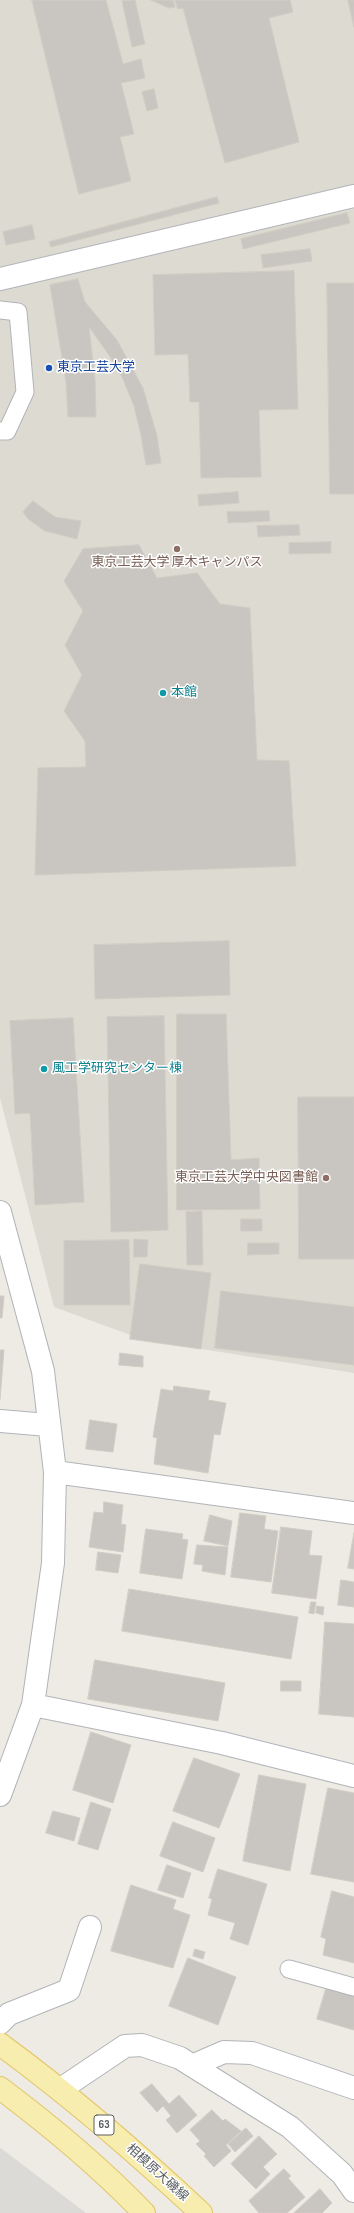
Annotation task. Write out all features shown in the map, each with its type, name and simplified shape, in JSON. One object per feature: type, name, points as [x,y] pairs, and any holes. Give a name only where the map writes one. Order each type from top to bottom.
[{"type":"main road","name":"相模原大磯線","points":[[0,2044],[61,2089],[140,2156],[201,2213]]},
{"type":"main road","points":[[0,2088],[53,2127],[114,2182],[144,2213]]},
{"type":"street","points":[[0,279],[354,196]]},
{"type":"street","points":[[0,1212],[43,1371],[48,1425],[55,1472],[53,1562],[33,1705],[0,1796]]},
{"type":"street","points":[[0,1421],[48,1425]]},
{"type":"street","points":[[55,1472],[354,1513]]},
{"type":"street","points":[[33,1705],[222,1743],[354,1776]]},
{"type":"street","points":[[0,2023],[9,2014],[68,1990],[90,1927]]},
{"type":"street","points":[[61,2089],[125,2046],[142,2045],[180,2058],[194,2065],[290,2127],[342,2174],[354,2191]]},
{"type":"street","points":[[194,2065],[224,2052],[252,2053],[354,2088]]},
{"type":"lane","points":[[0,310],[18,312],[25,392],[7,431],[0,431]]},
{"type":"lane","points":[[289,1969],[354,1987]]},
{"type":"shaded area","name":"東京工芸大学 厚木キャンパス","points":[[0,0],[354,0],[354,1373],[144,1340],[54,1307],[0,1098]]},
{"type":"shaded area","points":[[0,2148],[2,2149],[86,2213],[0,2213]]},
{"type":"building","points":[[32,0],[106,0],[123,64],[141,59],[145,78],[121,83],[134,134],[120,137],[131,181],[79,194]]},
{"type":"building","points":[[135,0],[145,44],[132,47],[122,1]]},
{"type":"building","points":[[151,0],[173,0],[175,7],[169,8]]},
{"type":"building","points":[[175,0],[290,0],[293,12],[269,18],[299,142],[225,163],[183,8],[178,9]]},
{"type":"building","points":[[348,0],[354,0],[354,27]]},
{"type":"building","points":[[154,89],[158,108],[147,111],[142,92]]},
{"type":"building","points":[[217,197],[219,203],[51,247],[49,242]]},
{"type":"building","points":[[347,213],[350,223],[243,249],[241,239]]},
{"type":"building","points":[[32,225],[35,239],[6,245],[3,232]]},
{"type":"building","points":[[310,249],[312,261],[263,268],[261,255]]},
{"type":"building","points":[[294,271],[298,409],[259,410],[261,477],[201,478],[199,402],[190,402],[188,354],[155,355],[153,275]]},
{"type":"building","points":[[78,279],[85,302],[117,340],[143,388],[157,436],[161,463],[146,465],[134,406],[123,379],[109,355],[89,327],[95,379],[96,417],[68,417],[66,382],[50,285]]},
{"type":"building","points":[[327,283],[354,283],[354,494],[330,494]]},
{"type":"building","points":[[238,492],[239,503],[199,506],[198,495]]},
{"type":"building","points":[[33,501],[55,517],[81,521],[77,539],[45,531],[28,519],[23,512]]},
{"type":"building","points":[[269,511],[270,521],[228,523],[227,512]]},
{"type":"building","points":[[299,525],[300,535],[258,537],[257,526]]},
{"type":"building","points":[[331,542],[331,553],[289,554],[289,543]]},
{"type":"building","name":"本館","points":[[139,545],[157,578],[197,573],[220,604],[250,608],[257,760],[289,761],[296,866],[35,875],[38,768],[86,767],[85,741],[64,711],[82,675],[65,645],[83,611],[64,581],[83,549]]},
{"type":"building","points":[[229,941],[230,995],[95,999],[94,945]]},
{"type":"building","points":[[177,1014],[226,1014],[231,1160],[259,1158],[260,1209],[177,1210]]},
{"type":"building","points":[[164,1016],[168,1230],[111,1232],[107,1017]]},
{"type":"building","name":"風工学研究センター棟","points":[[73,1018],[84,1202],[35,1205],[30,1113],[15,1114],[10,1021]]},
{"type":"building","name":"東京工芸大学中央図書館","points":[[298,1097],[354,1097],[354,1259],[299,1259]]},
{"type":"building","points":[[202,1211],[203,1265],[187,1265],[186,1212]]},
{"type":"building","points":[[241,1219],[262,1219],[262,1231],[241,1231]]},
{"type":"building","points":[[134,1239],[148,1240],[147,1257],[134,1257]]},
{"type":"building","points":[[129,1240],[130,1305],[64,1305],[64,1241]]},
{"type":"building","points":[[248,1243],[279,1243],[279,1254],[248,1255]]},
{"type":"building","points":[[140,1264],[211,1273],[201,1349],[130,1339]]},
{"type":"building","points":[[221,1291],[354,1307],[354,1365],[215,1348]]},
{"type":"building","points":[[0,1296],[4,1296],[2,1318],[0,1318]]},
{"type":"building","points":[[0,1350],[4,1350],[0,1399]]},
{"type":"building","points":[[120,1353],[143,1356],[143,1367],[119,1365]]},
{"type":"building","points":[[174,1386],[210,1391],[208,1400],[226,1403],[220,1435],[214,1434],[208,1473],[154,1464],[157,1438],[153,1437],[161,1389],[173,1391]]},
{"type":"building","points":[[90,1420],[117,1424],[113,1452],[86,1449]]},
{"type":"building","points":[[104,1502],[123,1505],[121,1524],[126,1525],[123,1552],[89,1547],[94,1512],[103,1513]]},
{"type":"building","points":[[240,1513],[266,1516],[264,1529],[278,1531],[271,1582],[231,1577]]},
{"type":"building","points":[[210,1515],[232,1521],[228,1546],[204,1541]]},
{"type":"building","points":[[281,1527],[312,1531],[309,1555],[322,1556],[316,1599],[272,1593]]},
{"type":"building","points":[[146,1529],[183,1534],[182,1539],[188,1540],[182,1579],[140,1573]]},
{"type":"building","points":[[354,1533],[354,1569],[348,1568]]},
{"type":"building","points":[[197,1545],[228,1547],[225,1575],[202,1571],[203,1565],[194,1564]]},
{"type":"building","points":[[98,1552],[121,1555],[118,1573],[96,1570]]},
{"type":"building","points":[[341,1580],[354,1582],[354,1607],[338,1605]]},
{"type":"building","points":[[129,1589],[298,1617],[291,1659],[122,1631]]},
{"type":"building","points":[[311,1602],[316,1602],[314,1614],[309,1613]]},
{"type":"building","points":[[317,1606],[324,1607],[323,1615],[316,1613]]},
{"type":"building","points":[[325,1622],[354,1624],[354,1717],[319,1714]]},
{"type":"building","points":[[95,1660],[225,1683],[218,1721],[88,1699]]},
{"type":"building","points":[[281,1681],[301,1681],[301,1691],[281,1691]]},
{"type":"building","points":[[91,1732],[131,1745],[113,1803],[73,1790]]},
{"type":"building","points":[[194,1758],[240,1774],[219,1828],[173,1811]]},
{"type":"building","points":[[259,1775],[306,1784],[290,1871],[243,1861]]},
{"type":"building","points":[[328,1788],[354,1793],[354,1882],[311,1874]]},
{"type":"building","points":[[91,1802],[111,1809],[98,1850],[78,1844]]},
{"type":"building","points":[[53,1811],[80,1818],[74,1841],[46,1833]]},
{"type":"building","points":[[173,1822],[215,1838],[203,1872],[160,1856]]},
{"type":"building","points":[[167,1865],[191,1873],[183,1898],[158,1890]]},
{"type":"building","points":[[218,1869],[267,1884],[248,1945],[230,1939],[235,1923],[208,1915],[212,1899],[209,1898]]},
{"type":"building","points":[[131,1885],[176,1900],[173,1909],[190,1915],[173,1968],[111,1951]]},
{"type":"building","points":[[332,1891],[354,1897],[354,1963],[323,1955],[326,1939],[321,1937]]},
{"type":"building","points":[[195,1949],[205,1952],[203,1959],[193,1956]]},
{"type":"building","points":[[188,1958],[236,1977],[218,2025],[169,2006]]},
{"type":"building","points":[[328,1982],[354,1990],[354,2030],[317,2019]]},
{"type":"building","points":[[152,2084],[169,2104],[179,2095],[197,2115],[177,2133],[166,2120],[171,2116],[163,2106],[157,2112],[140,2093]]},
{"type":"building","points":[[212,2110],[223,2121],[225,2119],[241,2131],[226,2145],[231,2151],[214,2167],[204,2156],[206,2154],[196,2144],[200,2141],[190,2130]]},
{"type":"building","points":[[246,2128],[253,2136],[235,2152],[228,2144]]},
{"type":"building","points":[[259,2136],[277,2154],[263,2167],[270,2174],[256,2189],[231,2164]]},
{"type":"building","points":[[284,2169],[291,2176],[288,2178],[305,2197],[287,2213],[259,2213],[249,2201]]},
{"type":"building","points":[[320,2189],[332,2203],[322,2213],[294,2213]]},
{"type":"place","name":"東京工芸大学","points":[[49,368]]},
{"type":"place","name":"東京工芸大学 厚木キャンパス","points":[[177,549]]},
{"type":"place","name":"本館","points":[[163,693]]},
{"type":"place","name":"風工学研究センター棟","points":[[44,1069]]},
{"type":"place","name":"東京工芸大学中央図書館","points":[[326,1178]]}]
